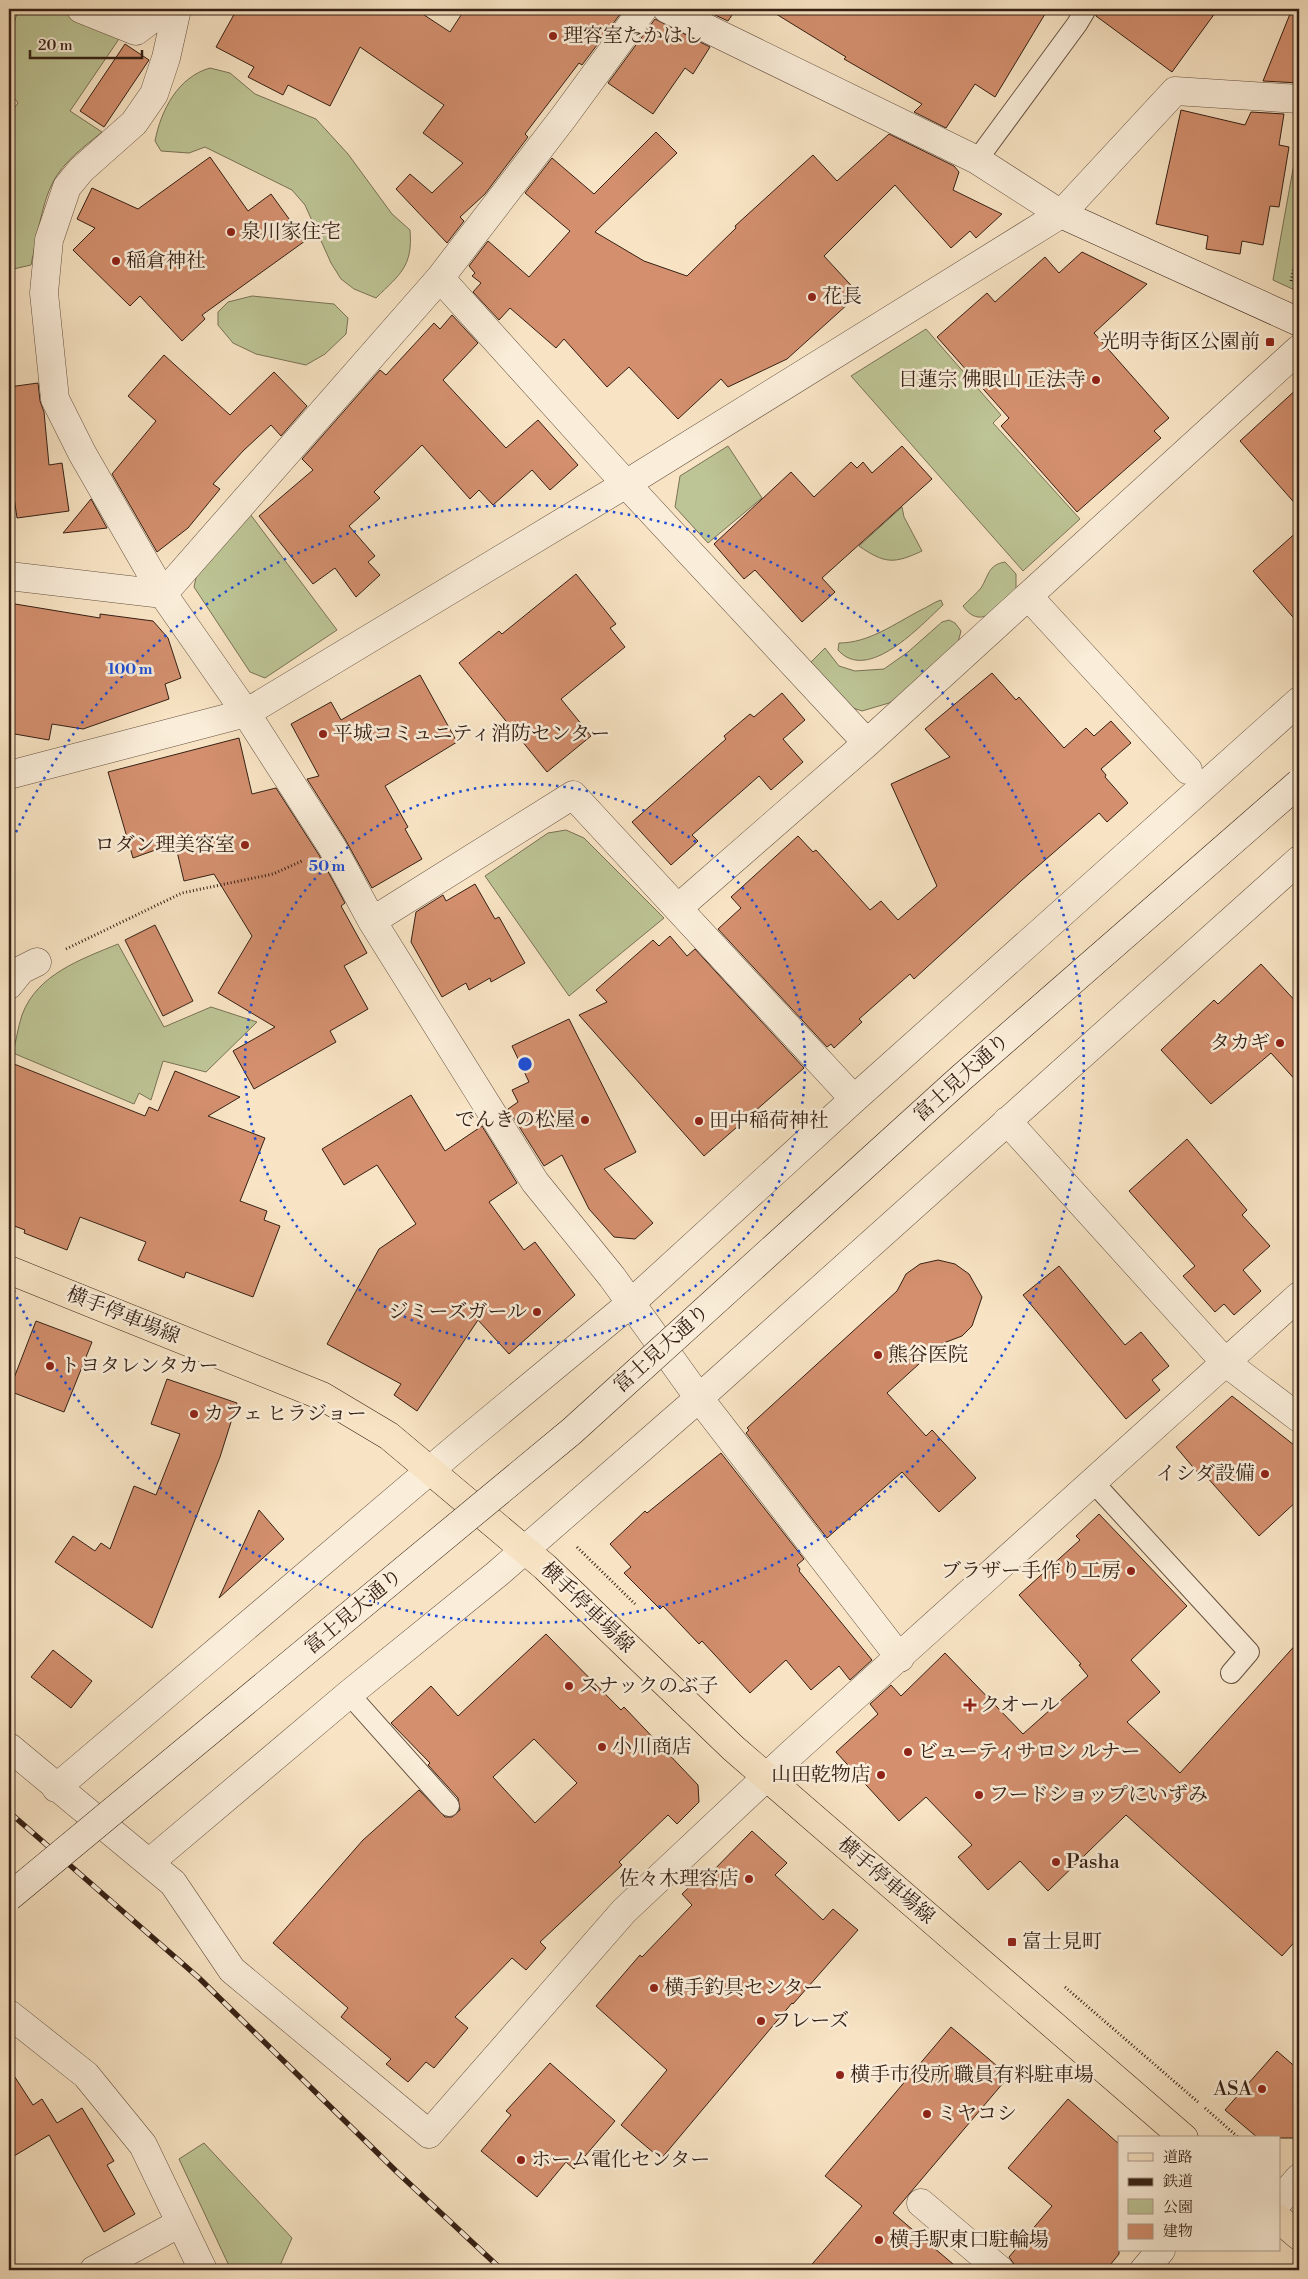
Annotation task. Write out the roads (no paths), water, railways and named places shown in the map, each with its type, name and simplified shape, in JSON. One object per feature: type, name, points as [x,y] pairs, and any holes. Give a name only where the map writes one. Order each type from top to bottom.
[{"type":"main road","name":"横手停車場線","points":[[9,1270],[322,1396],[389,1436],[524,1549],[733,1748],[1182,2136]]},
{"type":"main road","points":[[1280,2220],[1299,2236]]},
{"type":"street","points":[[81,9],[136,31],[165,9]]},
{"type":"street","points":[[177,9],[166,58],[154,94],[134,123],[81,170],[67,187],[49,240],[44,293],[55,399],[82,453],[163,594],[246,713],[332,847],[372,921],[535,1182],[612,1277],[699,1398],[900,1658]]},
{"type":"street","points":[[163,594],[440,278],[564,118],[643,9]]},
{"type":"street","points":[[667,9],[977,160],[1061,214],[1299,322]]},
{"type":"street","points":[[9,776],[246,713],[626,484],[1061,214],[1175,91],[1299,99]]},
{"type":"street","points":[[440,278],[626,484],[867,743]]},
{"type":"street","points":[[678,908],[867,743],[1299,349]]},
{"type":"street","points":[[9,576],[163,594]]},
{"type":"street","points":[[1028,596],[1188,770]]},
{"type":"street","points":[[56,1788],[631,1303],[854,1100],[1299,701]]},
{"type":"street","name":"富士見大通り","points":[[9,1897],[572,1431],[961,1078],[1299,783]]},
{"type":"street","points":[[372,921],[573,795],[854,1100]]},
{"type":"street","points":[[150,1862],[349,1694],[497,1574],[699,1398],[1299,860]]},
{"type":"street","points":[[9,985],[21,970],[37,962]]},
{"type":"street","points":[[1007,1121],[1226,1362],[1299,1418]]},
{"type":"street","points":[[9,1747],[56,1788],[173,1882],[232,1970],[429,2134],[624,1911],[767,1778],[1299,1296]]},
{"type":"street","points":[[9,2014],[86,2075],[143,2145],[203,2270]]},
{"type":"street","points":[[1280,2200],[1299,2178]]},
{"type":"street","points":[[921,2203],[1000,2270]]},
{"type":"street","points":[[94,2270],[180,2223]]},
{"type":"street","points":[[1144,2270],[1158,2252]]},
{"type":"lane","points":[[977,160],[1086,9]]},
{"type":"lane","points":[[1094,1483],[1249,1652],[1231,1673]]},
{"type":"lane","points":[[349,1694],[449,1806]]},
{"type":"railway","points":[[9,1812],[199,1978],[397,2172],[502,2270]]},
{"type":"place","name":"理容室たかはし","points":[[553,36]]},
{"type":"place","name":"泉川家住宅","points":[[231,232]]},
{"type":"place","name":"稲倉神社","points":[[116,261]]},
{"type":"place","name":"花長","points":[[812,297]]},
{"type":"place","name":"光明寺街区公園前","points":[[1270,342]]},
{"type":"place","name":"日蓮宗 佛眼山 正法寺","points":[[1096,380]]},
{"type":"place","name":"平城コミュニティ消防センター","points":[[323,734]]},
{"type":"place","name":"ロダン理美容室","points":[[245,845]]},
{"type":"place","name":"タカギ","points":[[1280,1043]]},
{"type":"place","name":"でんきの松屋","points":[[585,1120]]},
{"type":"place","name":"田中稲荷神社","points":[[699,1121]]},
{"type":"place","name":"ジミーズガール","points":[[537,1312]]},
{"type":"place","name":"熊谷医院","points":[[878,1355]]},
{"type":"place","name":"トヨタレンタカー","points":[[50,1366]]},
{"type":"place","name":"カフェ ヒラジョー","points":[[194,1414]]},
{"type":"place","name":"イシダ設備","points":[[1265,1474]]},
{"type":"place","name":"ブラザー手作り工房","points":[[1131,1571]]},
{"type":"place","name":"スナックのぶ子","points":[[569,1686]]},
{"type":"place","name":"クオール","points":[[970,1705]]},
{"type":"place","name":"小川商店","points":[[602,1747]]},
{"type":"place","name":"ビューティサロン ルナー","points":[[908,1752]]},
{"type":"place","name":"山田乾物店","points":[[881,1775]]},
{"type":"place","name":"フードショップにいずみ","points":[[979,1795]]},
{"type":"place","name":"Pasha","points":[[1056,1862]]},
{"type":"place","name":"佐々木理容店","points":[[749,1879]]},
{"type":"place","name":"富士見町","points":[[1012,1942]]},
{"type":"place","name":"横手釣具センター","points":[[654,1988]]},
{"type":"place","name":"フレーズ","points":[[761,2021]]},
{"type":"place","name":"横手市役所 職員有料駐車場","points":[[840,2075]]},
{"type":"place","name":"ASA","points":[[1262,2089]]},
{"type":"place","name":"ミヤコシ","points":[[927,2114]]},
{"type":"place","name":"ホーム電化センター","points":[[521,2160]]},
{"type":"place","name":"横手駅東口駐輪場","points":[[879,2240]]}]
